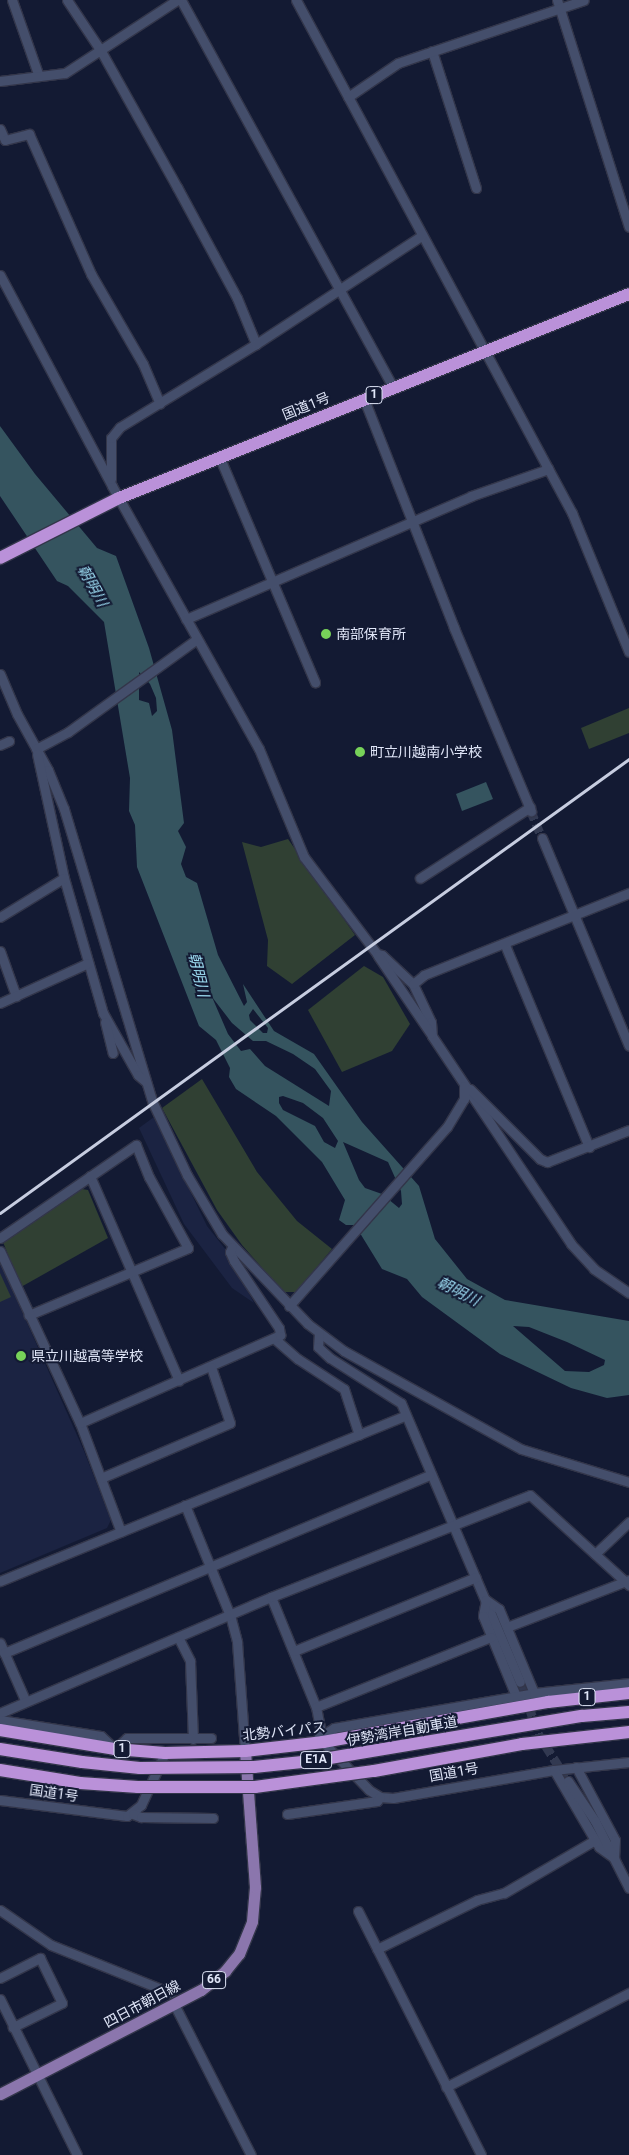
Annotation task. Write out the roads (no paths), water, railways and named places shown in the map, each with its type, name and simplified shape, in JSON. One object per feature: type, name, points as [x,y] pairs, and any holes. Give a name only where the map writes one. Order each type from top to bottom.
[{"type":"highway","name":"国道1号","points":[[0,558],[119,498],[219,456],[484,353],[629,294]]},
{"type":"highway","name":"北勢バイパス","points":[[0,1730],[115,1749],[165,1753],[245,1751],[308,1745],[322,1739],[548,1702],[629,1693]]},
{"type":"highway","name":"伊勢湾岸自動車道","points":[[0,1749],[82,1762],[140,1768],[254,1767],[312,1761],[582,1716],[629,1712]]},
{"type":"highway","name":"E1A","points":[[0,1770],[80,1783],[138,1787],[255,1787],[374,1771],[522,1744],[629,1732]]},
{"type":"main road","name":"四日市朝日線","points":[[0,2094],[172,1999],[225,1972],[239,1954],[249,1933],[255,1887],[245,1751]]},
{"type":"street","points":[[12,0],[38,74]]},
{"type":"street","points":[[66,0],[101,51],[237,298],[256,344]]},
{"type":"street","points":[[0,81],[38,74],[65,73],[177,0]]},
{"type":"street","points":[[182,0],[338,291],[393,388]]},
{"type":"street","points":[[296,0],[421,236],[450,284],[484,353],[572,513],[629,652]]},
{"type":"street","points":[[348,97],[398,63],[558,4],[584,0]]},
{"type":"street","points":[[558,4],[629,227]]},
{"type":"street","points":[[432,51],[476,188]]},
{"type":"street","points":[[0,129],[4,140],[28,134],[91,274],[143,364],[160,404]]},
{"type":"street","points":[[112,486],[111,438],[120,427],[256,344],[421,236]]},
{"type":"street","points":[[0,275],[112,486],[259,749],[304,857],[377,954],[464,1083],[472,1099],[571,1244],[594,1269],[629,1293]]},
{"type":"street","points":[[364,399],[412,522],[531,809],[420,878]]},
{"type":"street","points":[[219,456],[315,682]]},
{"type":"street","points":[[186,619],[412,522],[548,469]]},
{"type":"street","points":[[36,749],[68,732],[197,639]]},
{"type":"street","points":[[0,674],[48,770],[64,809],[146,1082],[159,1117],[187,1175],[214,1224],[232,1247],[289,1306],[319,1333],[344,1351],[521,1449],[629,1482]]},
{"type":"street","points":[[36,749],[64,878],[113,1053]]},
{"type":"street","points":[[542,838],[629,1046]]},
{"type":"street","points":[[0,917],[64,878]]},
{"type":"street","points":[[412,984],[424,975],[505,945],[629,893]]},
{"type":"street","points":[[505,945],[589,1147]]},
{"type":"street","points":[[0,952],[16,996]]},
{"type":"street","points":[[377,954],[412,984],[431,1022],[432,1036]]},
{"type":"street","points":[[0,1003],[88,963]]},
{"type":"street","points":[[102,1013],[138,1074],[146,1082]]},
{"type":"street","points":[[464,1083],[540,1159],[553,1161],[629,1130]]},
{"type":"street","points":[[289,1306],[434,1144],[460,1108],[464,1099],[464,1083]]},
{"type":"street","points":[[0,1238],[136,1145],[149,1178],[188,1248],[29,1315]]},
{"type":"street","points":[[90,1176],[178,1381]]},
{"type":"street","points":[[80,1423],[276,1340],[280,1328],[234,1261],[230,1252],[232,1247]]},
{"type":"street","points":[[0,1251],[80,1423],[120,1532]]},
{"type":"street","points":[[319,1333],[318,1347],[351,1374],[393,1397],[401,1404],[429,1474],[476,1577],[520,1682]]},
{"type":"street","points":[[276,1340],[298,1359],[344,1389],[359,1435]]},
{"type":"street","points":[[101,1478],[230,1423],[212,1367]]},
{"type":"street","points":[[0,1581],[405,1416]]},
{"type":"street","points":[[4,1653],[209,1565],[429,1474]]},
{"type":"street","points":[[0,1713],[25,1700],[271,1597],[451,1523],[530,1495],[628,1582],[507,1627]]},
{"type":"street","points":[[185,1506],[230,1615],[241,1671],[245,1751]]},
{"type":"street","points":[[596,1554],[629,1522]]},
{"type":"street","points":[[294,1652],[476,1577]]},
{"type":"street","points":[[271,1597],[316,1708],[322,1739],[369,1790],[380,1796]]},
{"type":"street","points":[[486,1600],[499,1608],[534,1693]]},
{"type":"street","points":[[486,1600],[483,1616],[516,1696]]},
{"type":"street","points":[[178,1637],[190,1661],[193,1739]]},
{"type":"street","points":[[316,1708],[491,1637]]},
{"type":"street","points":[[0,1643],[25,1700]]},
{"type":"street","points":[[322,1739],[334,1728],[534,1693],[629,1683]]},
{"type":"street","points":[[0,1720],[101,1736],[127,1738],[211,1738]]},
{"type":"street","points":[[101,1736],[115,1749],[127,1738]]},
{"type":"street","points":[[133,1814],[165,1753]]},
{"type":"street","name":"国道1号","points":[[287,1814],[376,1800],[380,1796],[393,1798],[554,1770],[629,1762]]},
{"type":"street","points":[[576,1767],[615,1840],[614,1858]]},
{"type":"street","points":[[554,1770],[602,1852],[614,1858]]},
{"type":"street","points":[[568,1781],[586,1806],[629,1888]]},
{"type":"street","name":"国道1号","points":[[0,1800],[78,1812],[122,1816],[133,1814],[140,1817],[213,1818]]},
{"type":"street","points":[[377,1949],[477,1900],[504,1893],[595,1840]]},
{"type":"street","points":[[0,1910],[51,1945],[172,1999],[250,2155]]},
{"type":"street","points":[[358,1911],[481,2155]]},
{"type":"street","points":[[0,1978],[40,1958],[62,2003],[13,2027]]},
{"type":"street","points":[[446,2087],[629,1993]]},
{"type":"street","points":[[0,1999],[77,2155]]},
{"type":"water","name":"朝明川","points":[[0,426],[35,474],[97,548],[116,556],[149,648],[172,730],[184,823],[178,831],[186,847],[181,864],[186,877],[197,883],[218,955],[244,1006],[247,1002],[243,984],[274,1031],[314,1054],[362,1122],[419,1186],[435,1239],[467,1279],[505,1300],[629,1321],[629,1395],[607,1398],[571,1388],[500,1354],[422,1297],[407,1279],[382,1269],[355,1225],[346,1225],[339,1220],[345,1200],[322,1162],[276,1116],[236,1089],[229,1077],[230,1068],[216,1040],[199,1026],[137,867],[135,825],[129,811],[130,778],[104,622],[68,586],[57,581],[0,496]],"holes":[[[139,672],[150,684],[156,698],[157,711],[152,716],[149,703],[139,700]],[[212,997],[232,1023],[253,1041],[266,1041],[293,1054],[315,1069],[331,1091],[329,1106],[265,1066],[250,1049],[241,1051],[228,1034]],[[253,1009],[268,1028],[267,1033],[263,1033],[250,1020],[249,1015]],[[283,1096],[303,1103],[323,1118],[338,1141],[335,1148],[324,1142],[315,1126],[283,1110],[279,1103],[279,1097]],[[343,1142],[388,1162],[401,1191],[402,1204],[399,1208],[382,1194],[365,1188],[359,1180]],[[513,1326],[529,1327],[605,1360],[604,1365],[589,1372],[565,1371]]]},
{"type":"water","points":[[486,782],[493,799],[462,811],[456,794]]},
{"type":"tunnel","points":[[531,811],[542,838]]},
{"type":"tunnel","points":[[520,1682],[539,1735],[568,1781]]},
{"type":"railway","points":[[0,1213],[629,759]]},
{"type":"place","name":"南部保育所","points":[[326,634]]},
{"type":"place","name":"町立川越南小学校","points":[[360,752]]},
{"type":"place","name":"県立川越高等学校","points":[[21,1356]]}]
